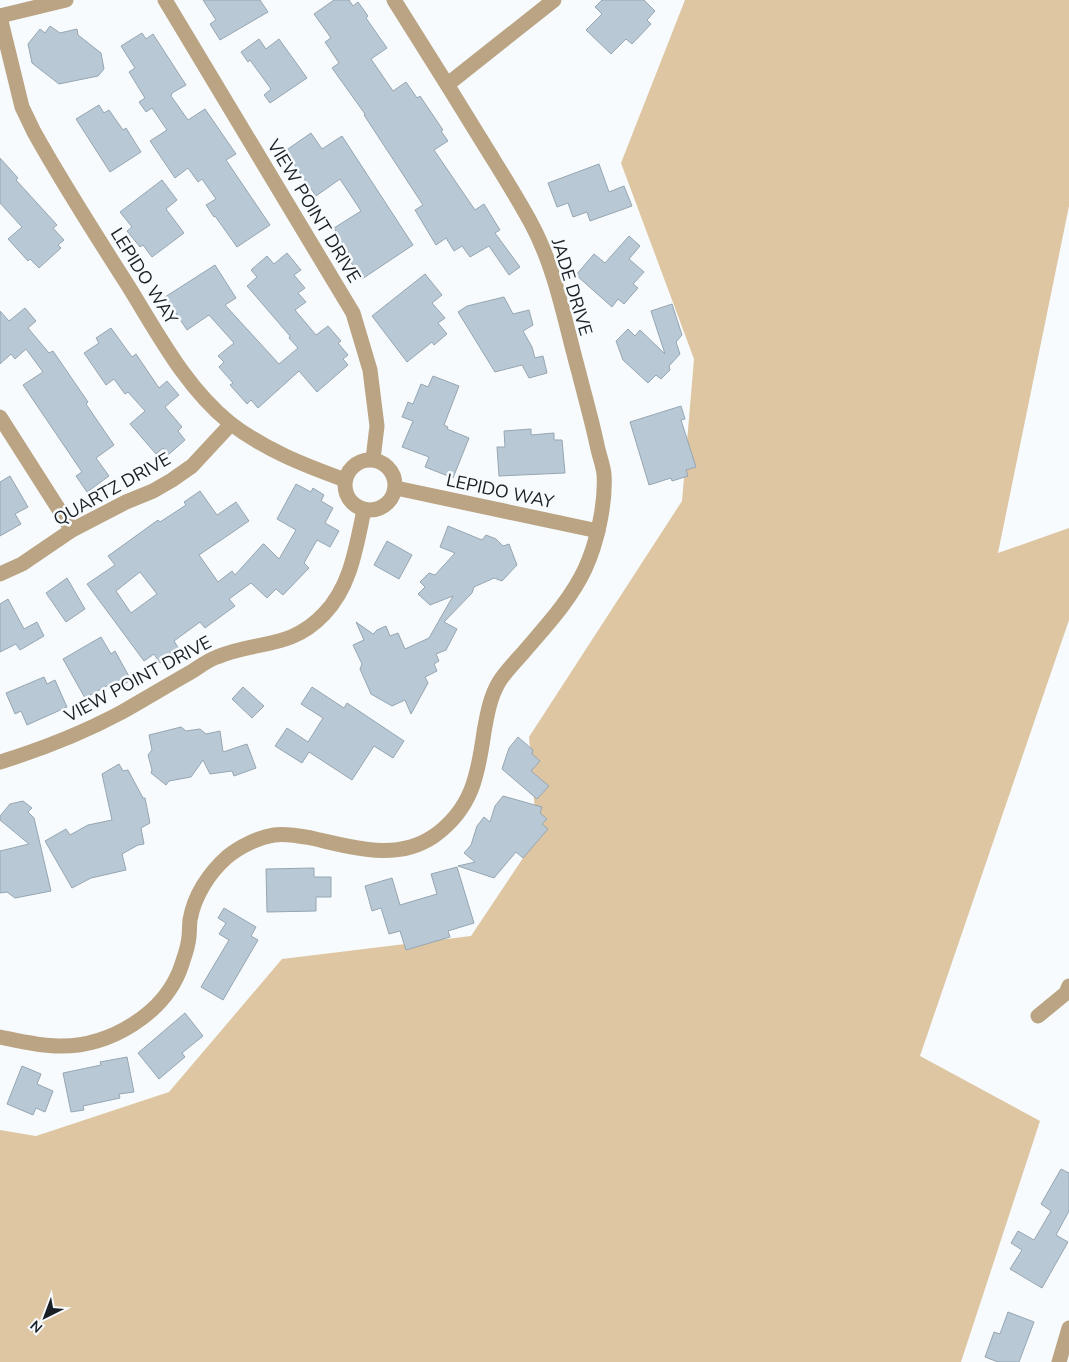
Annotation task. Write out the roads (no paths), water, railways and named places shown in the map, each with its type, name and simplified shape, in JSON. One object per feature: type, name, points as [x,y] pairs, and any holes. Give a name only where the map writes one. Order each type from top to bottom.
[{"type":"street","points":[[0,16],[66,0]]},
{"type":"street","name":"VIEW POINT DRIVE","points":[[166,0],[353,313],[370,370],[377,426],[373,459]]},
{"type":"street","name":"JADE DRIVE","points":[[0,1037],[33,1044],[61,1046],[87,1044],[110,1037],[135,1023],[157,1004],[180,970],[188,943],[190,918],[199,894],[212,872],[230,854],[252,842],[275,835],[298,836],[365,850],[387,852],[407,848],[431,838],[462,809],[474,788],[491,700],[500,681],[557,613],[586,568],[598,531],[603,504],[604,474],[591,417],[553,276],[533,226],[448,84],[394,0]]},
{"type":"street","points":[[448,84],[554,0]]},
{"type":"street","name":"LEPIDO WAY","points":[[0,16],[22,107],[34,132],[178,367],[213,408],[231,424],[275,452],[300,464],[345,480]]},
{"type":"street","points":[[0,417],[72,530]]},
{"type":"street","name":"QUARTZ DRIVE","points":[[0,574],[22,564],[72,530],[172,480],[192,466],[231,424]]},
{"type":"street","points":[[373,459],[384,463],[390,469],[395,477],[396,488],[389,503],[382,508],[364,510],[354,504],[348,497],[345,489],[345,480],[356,463],[373,459]]},
{"type":"street","name":"LEPIDO WAY","points":[[396,488],[598,531]]},
{"type":"street","name":"VIEW POINT DRIVE","points":[[0,762],[36,751],[82,732],[123,712],[216,657],[237,650],[283,641],[307,630],[324,614],[338,596],[350,572],[364,510]]},
{"type":"street","points":[[1038,1016],[1066,993],[1069,986]]},
{"type":"street","points":[[1059,1362],[1069,1328]]}]
